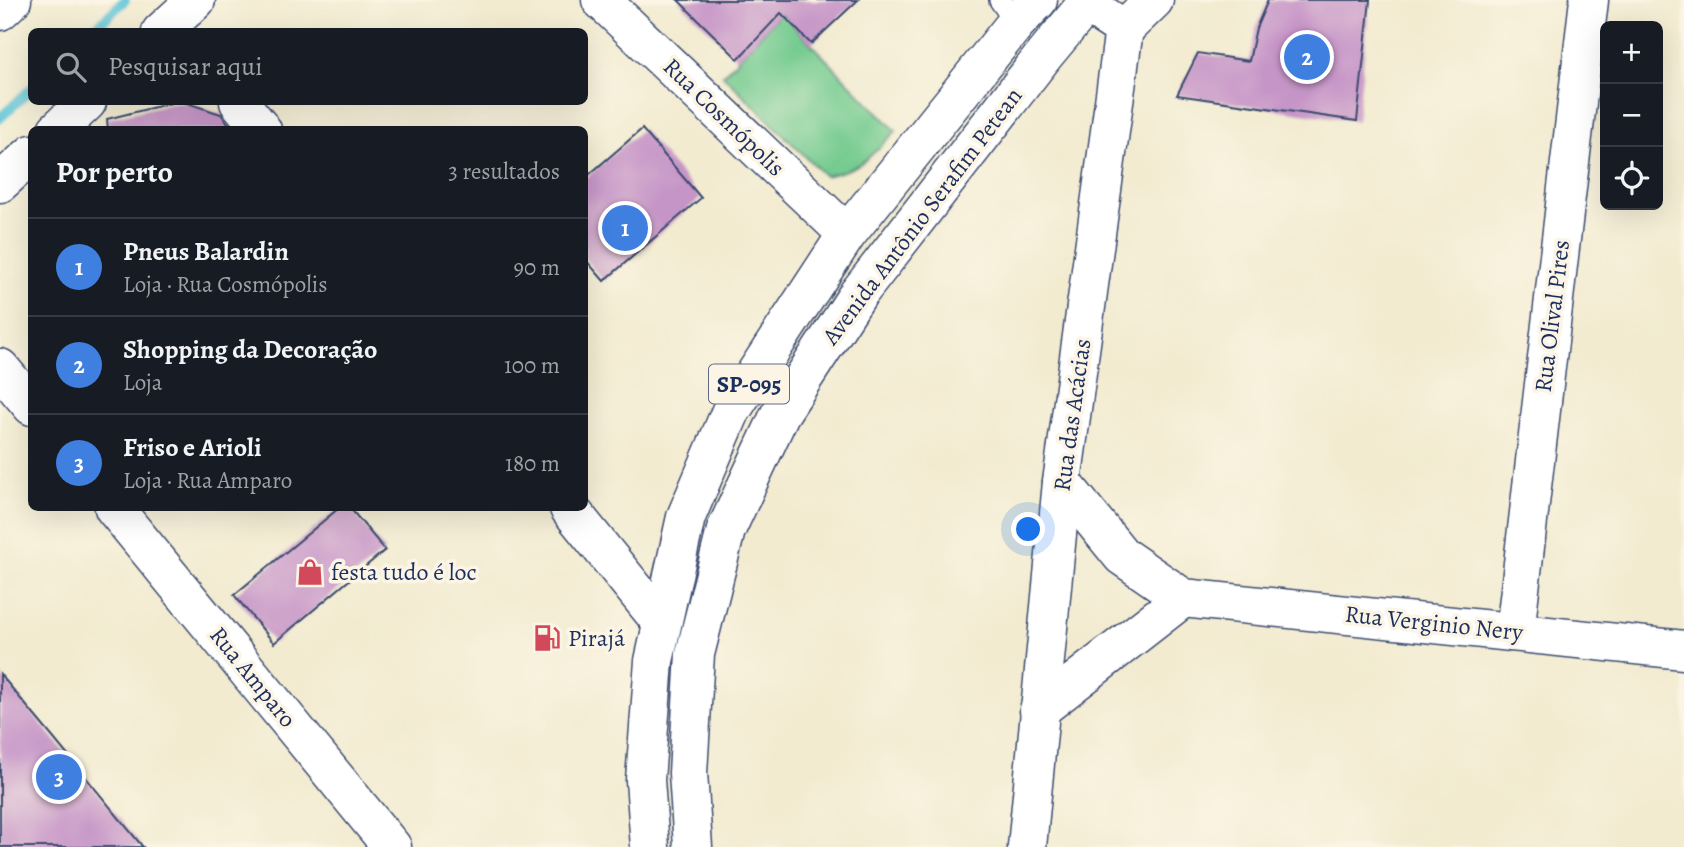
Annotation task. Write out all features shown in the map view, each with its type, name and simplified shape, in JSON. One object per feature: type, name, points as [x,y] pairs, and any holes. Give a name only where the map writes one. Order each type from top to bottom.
[{"type":"street","points":[[0,11],[12,0]]},
{"type":"street","name":"Rua Cosmópolis","points":[[601,0],[846,234]]},
{"type":"street","points":[[1088,2],[1124,29],[1154,0]]},
{"type":"street","name":"Rua Olival Pires","points":[[1515,632],[1589,0]]},
{"type":"street","name":"Avenida Antônio Serafim Petean","points":[[693,847],[688,772],[695,654],[726,530],[747,484],[780,414],[858,294],[1088,2]]},
{"type":"street","name":"Avenida Antônio Serafim Petean","points":[[650,847],[645,780],[654,661],[686,517],[731,411],[846,234],[1018,8]]},
{"type":"street","name":"Rua das Acácias","points":[[1027,847],[1062,482],[1124,29]]},
{"type":"street","points":[[61,126],[84,105]]},
{"type":"street","points":[[241,105],[259,126]]},
{"type":"street","points":[[0,183],[28,158]]},
{"type":"street","points":[[0,368],[28,401]]},
{"type":"street","name":"Rua Verginio Nery","points":[[1062,482],[1122,556],[1183,598],[1684,650]]},
{"type":"street","name":"Rua Amparo","points":[[116,511],[392,847]]},
{"type":"street","points":[[571,511],[662,623]]},
{"type":"street","points":[[1040,710],[1183,598]]},
{"type":"green space","points":[[781,13],[896,131],[872,155],[849,169],[825,176],[723,75]]},
{"type":"building","points":[[678,0],[858,0],[811,44],[781,13],[738,59]]},
{"type":"building","points":[[1268,0],[1370,0],[1357,121],[1177,95],[1198,53],[1249,61],[1256,28]]},
{"type":"building","points":[[163,105],[193,105],[221,114],[230,126],[108,126],[107,119]]},
{"type":"building","points":[[642,129],[701,198],[604,281],[588,263],[588,176]]},
{"type":"building","name":"festa tudo é loc","points":[[335,511],[352,511],[385,550],[274,643],[234,595]]},
{"type":"building","points":[[0,674],[55,740],[143,847],[0,847]]},
{"type":"waterway","points":[[95,28],[125,0]]},
{"type":"waterway","points":[[0,118],[28,92]]},
{"type":"place","name":"Shopping da Decoração","points":[[1307,57]]},
{"type":"place","name":"Pneus Balardin","points":[[625,228]]},
{"type":"place","name":"festa tudo é loc","points":[[310,572]]},
{"type":"place","name":"Pirajá","points":[[547,638]]},
{"type":"place","name":"Friso e Arioli","points":[[59,777]]}]
